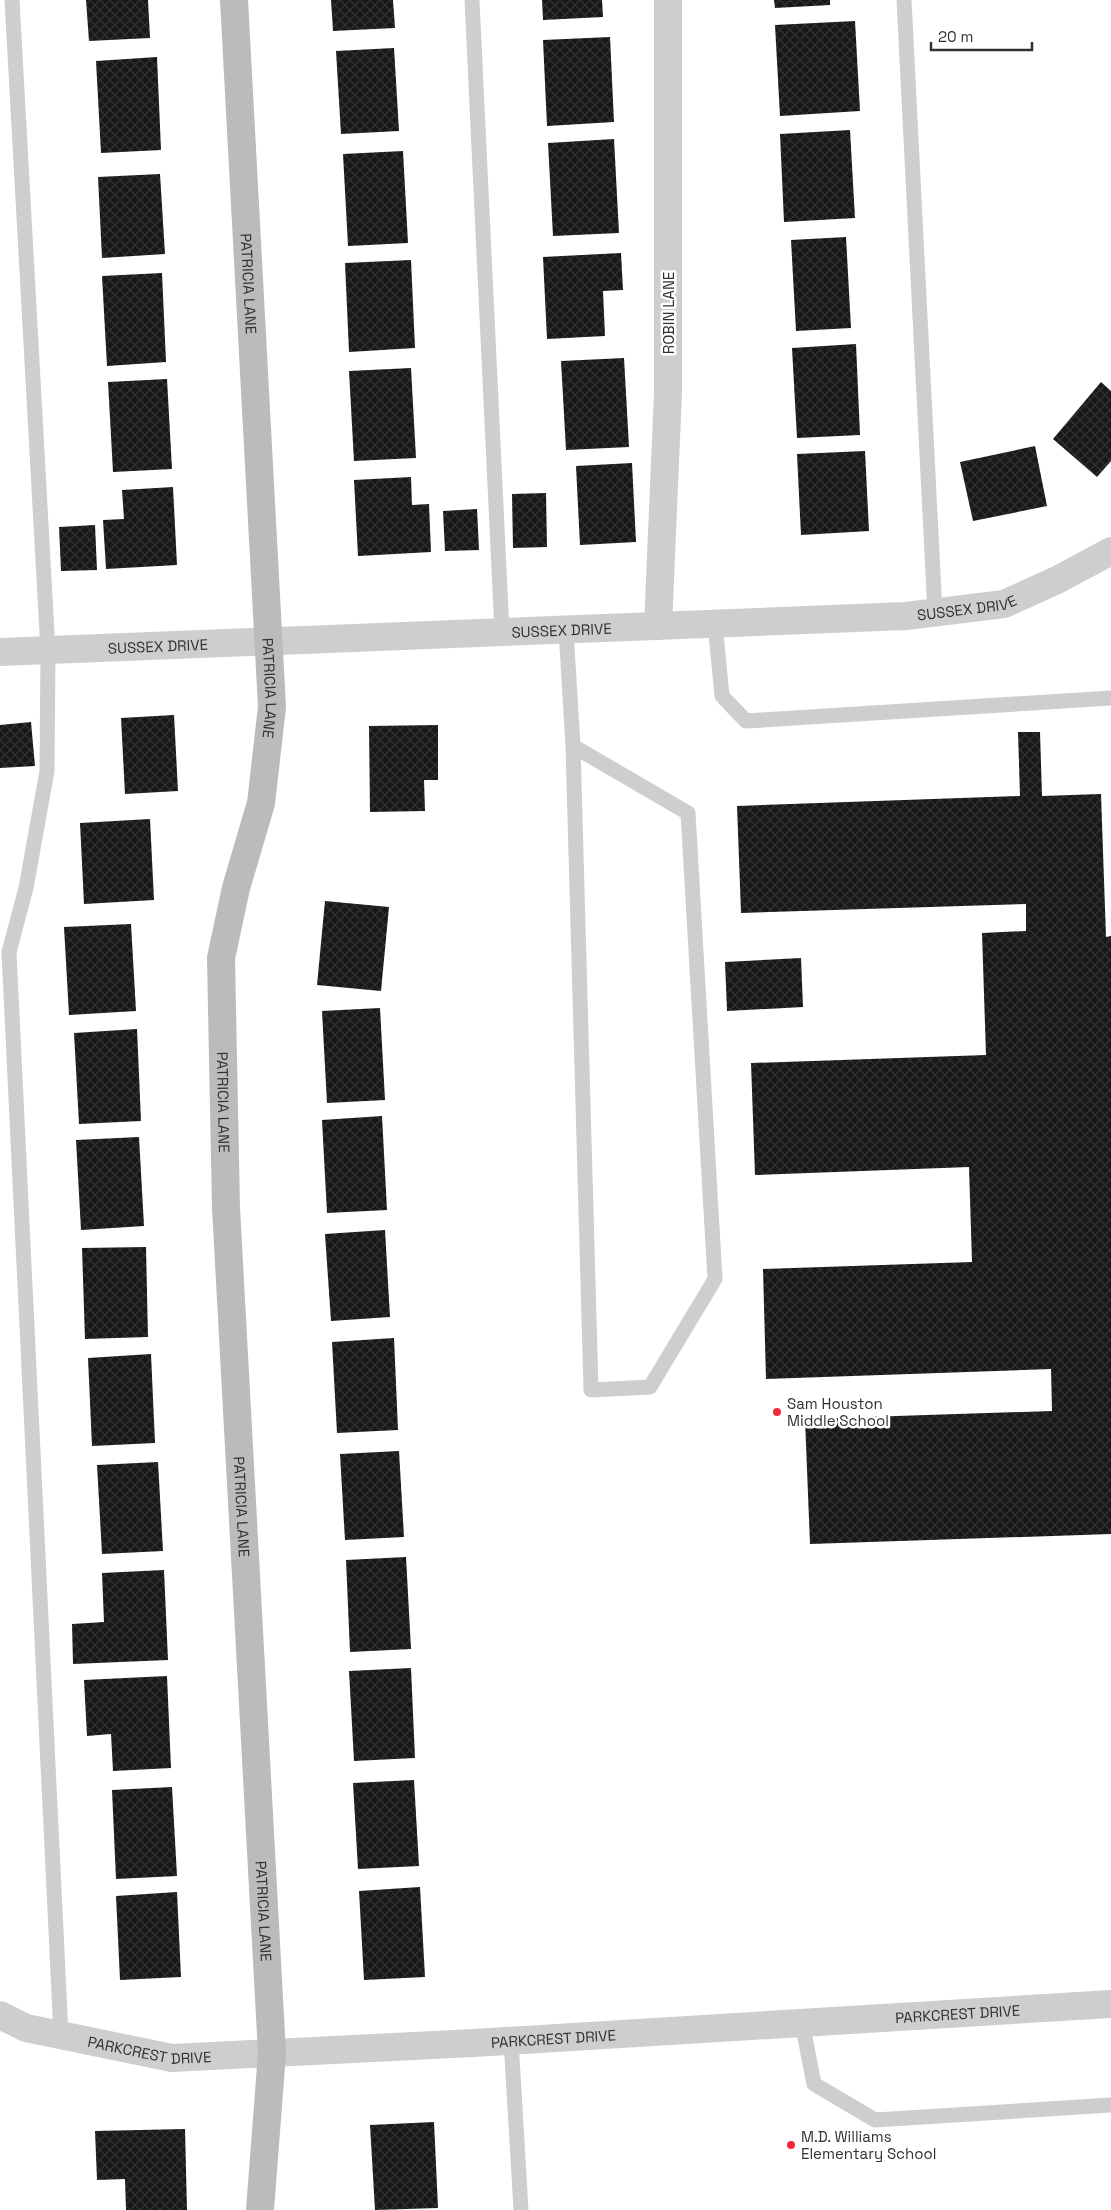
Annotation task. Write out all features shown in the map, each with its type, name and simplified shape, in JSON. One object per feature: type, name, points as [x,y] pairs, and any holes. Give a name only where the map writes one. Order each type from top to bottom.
[{"type":"street","name":"PATRICIA LANE","points":[[234,0],[272,707],[261,803],[236,888],[221,958],[226,1208],[272,2053],[260,2210]]},
{"type":"street","name":"ROBIN LANE","points":[[658,626],[668,393],[668,0]]},
{"type":"street","name":"SUSSEX DRIVE","points":[[0,652],[906,616],[1004,604],[1057,580],[1111,551]]},
{"type":"street","name":"PARKCREST DRIVE","points":[[0,2015],[26,2028],[172,2058],[1111,2004]]},
{"type":"lane","points":[[12,0],[48,651],[47,771],[26,888],[9,952],[61,2035]]},
{"type":"lane","points":[[472,0],[502,632]]},
{"type":"lane","points":[[904,0],[935,613]]},
{"type":"lane","points":[[715,624],[722,696],[746,721],[1111,698]]},
{"type":"lane","points":[[566,630],[574,746],[591,1390],[650,1387],[715,1279],[688,813],[574,746]]},
{"type":"lane","points":[[802,2022],[814,2084],[875,2120],[1111,2105]]},
{"type":"lane","points":[[511,2040],[521,2210]]},
{"type":"building","points":[[86,0],[148,0],[150,38],[89,41]]},
{"type":"building","points":[[331,0],[393,0],[395,28],[333,31]]},
{"type":"building","points":[[542,0],[602,0],[603,17],[543,20]]},
{"type":"building","points":[[774,0],[830,0],[830,5],[775,8]]},
{"type":"building","points":[[855,21],[860,111],[780,116],[775,25]]},
{"type":"building","points":[[610,37],[614,122],[547,126],[543,40]]},
{"type":"building","points":[[394,48],[399,131],[341,134],[336,51]]},
{"type":"building","points":[[157,57],[161,150],[101,153],[96,61]]},
{"type":"building","points":[[850,130],[855,218],[784,222],[780,134]]},
{"type":"building","points":[[614,139],[619,233],[553,236],[548,143]]},
{"type":"building","points":[[403,151],[408,243],[348,246],[343,154]]},
{"type":"building","points":[[160,174],[165,254],[102,258],[98,177]]},
{"type":"building","points":[[846,237],[851,328],[796,331],[791,240]]},
{"type":"building","points":[[621,253],[623,290],[603,291],[605,336],[547,339],[543,257]]},
{"type":"building","points":[[411,260],[415,348],[349,352],[345,263]]},
{"type":"building","points":[[162,273],[166,362],[107,366],[102,276]]},
{"type":"building","points":[[856,344],[860,435],[797,438],[792,348]]},
{"type":"building","points":[[624,358],[629,447],[566,450],[561,361]]},
{"type":"building","points":[[411,368],[416,458],[354,461],[349,371]]},
{"type":"building","points":[[167,379],[172,469],[113,472],[108,382]]},
{"type":"building","points":[[1101,382],[1111,391],[1111,461],[1097,477],[1053,439]]},
{"type":"building","points":[[1035,446],[1047,506],[973,521],[960,462]]},
{"type":"building","points":[[865,451],[869,531],[801,535],[797,454]]},
{"type":"building","points":[[632,463],[636,542],[580,545],[576,466]]},
{"type":"building","points":[[411,477],[412,505],[429,504],[431,552],[358,556],[354,480]]},
{"type":"building","points":[[173,487],[177,565],[106,569],[103,520],[124,519],[122,490]]},
{"type":"building","points":[[546,493],[547,547],[513,548],[512,494]]},
{"type":"building","points":[[477,509],[479,550],[445,551],[443,511]]},
{"type":"building","points":[[95,525],[97,570],[61,571],[59,527]]},
{"type":"building","points":[[174,715],[178,791],[125,794],[121,718]]},
{"type":"building","points":[[31,722],[35,766],[0,768],[0,725]]},
{"type":"building","points":[[438,725],[438,780],[424,780],[425,811],[370,812],[369,726]]},
{"type":"building","points":[[1018,732],[1040,732],[1042,796],[1101,794],[1106,937],[1111,936],[1111,1534],[810,1544],[805,1419],[1052,1411],[1051,1369],[766,1379],[763,1269],[972,1262],[969,1167],[755,1175],[751,1063],[986,1055],[982,933],[1026,931],[1026,904],[741,913],[737,806],[1020,796]]},
{"type":"building","points":[[150,819],[154,900],[84,904],[80,823]]},
{"type":"building","points":[[325,901],[389,907],[381,991],[317,985]]},
{"type":"building","points":[[131,924],[136,1011],[69,1015],[64,927]]},
{"type":"building","points":[[801,958],[803,1007],[727,1011],[725,962]]},
{"type":"building","points":[[380,1008],[385,1100],[327,1103],[322,1011]]},
{"type":"building","points":[[137,1029],[141,1121],[79,1124],[74,1033]]},
{"type":"building","points":[[382,1116],[387,1210],[327,1213],[322,1120]]},
{"type":"building","points":[[139,1137],[144,1226],[81,1230],[76,1140]]},
{"type":"building","points":[[385,1230],[390,1317],[331,1321],[325,1234]]},
{"type":"building","points":[[146,1247],[148,1337],[85,1339],[82,1248]]},
{"type":"building","points":[[394,1338],[398,1430],[337,1433],[332,1342]]},
{"type":"building","points":[[151,1354],[155,1443],[92,1446],[88,1358]]},
{"type":"building","points":[[399,1451],[404,1537],[345,1540],[340,1454]]},
{"type":"building","points":[[158,1462],[163,1551],[102,1554],[97,1465]]},
{"type":"building","points":[[406,1557],[411,1649],[350,1652],[346,1560]]},
{"type":"building","points":[[164,1570],[168,1660],[73,1664],[72,1624],[104,1622],[102,1573]]},
{"type":"building","points":[[411,1668],[415,1758],[354,1761],[349,1671]]},
{"type":"building","points":[[167,1676],[171,1768],[113,1771],[111,1734],[87,1736],[84,1680]]},
{"type":"building","points":[[414,1780],[419,1866],[358,1869],[353,1783]]},
{"type":"building","points":[[172,1787],[177,1876],[116,1879],[112,1790]]},
{"type":"building","points":[[420,1887],[425,1977],[364,1980],[359,1891]]},
{"type":"building","points":[[177,1892],[181,1977],[120,1980],[116,1896]]},
{"type":"building","points":[[434,2122],[438,2208],[375,2210],[370,2125]]},
{"type":"building","points":[[185,2129],[187,2210],[126,2210],[125,2179],[97,2180],[95,2131]]},
{"type":"place","name":"Sam Houston Middle School","points":[[777,1412]]},
{"type":"place","name":"M.D. Williams Elementary School","points":[[791,2145]]}]
